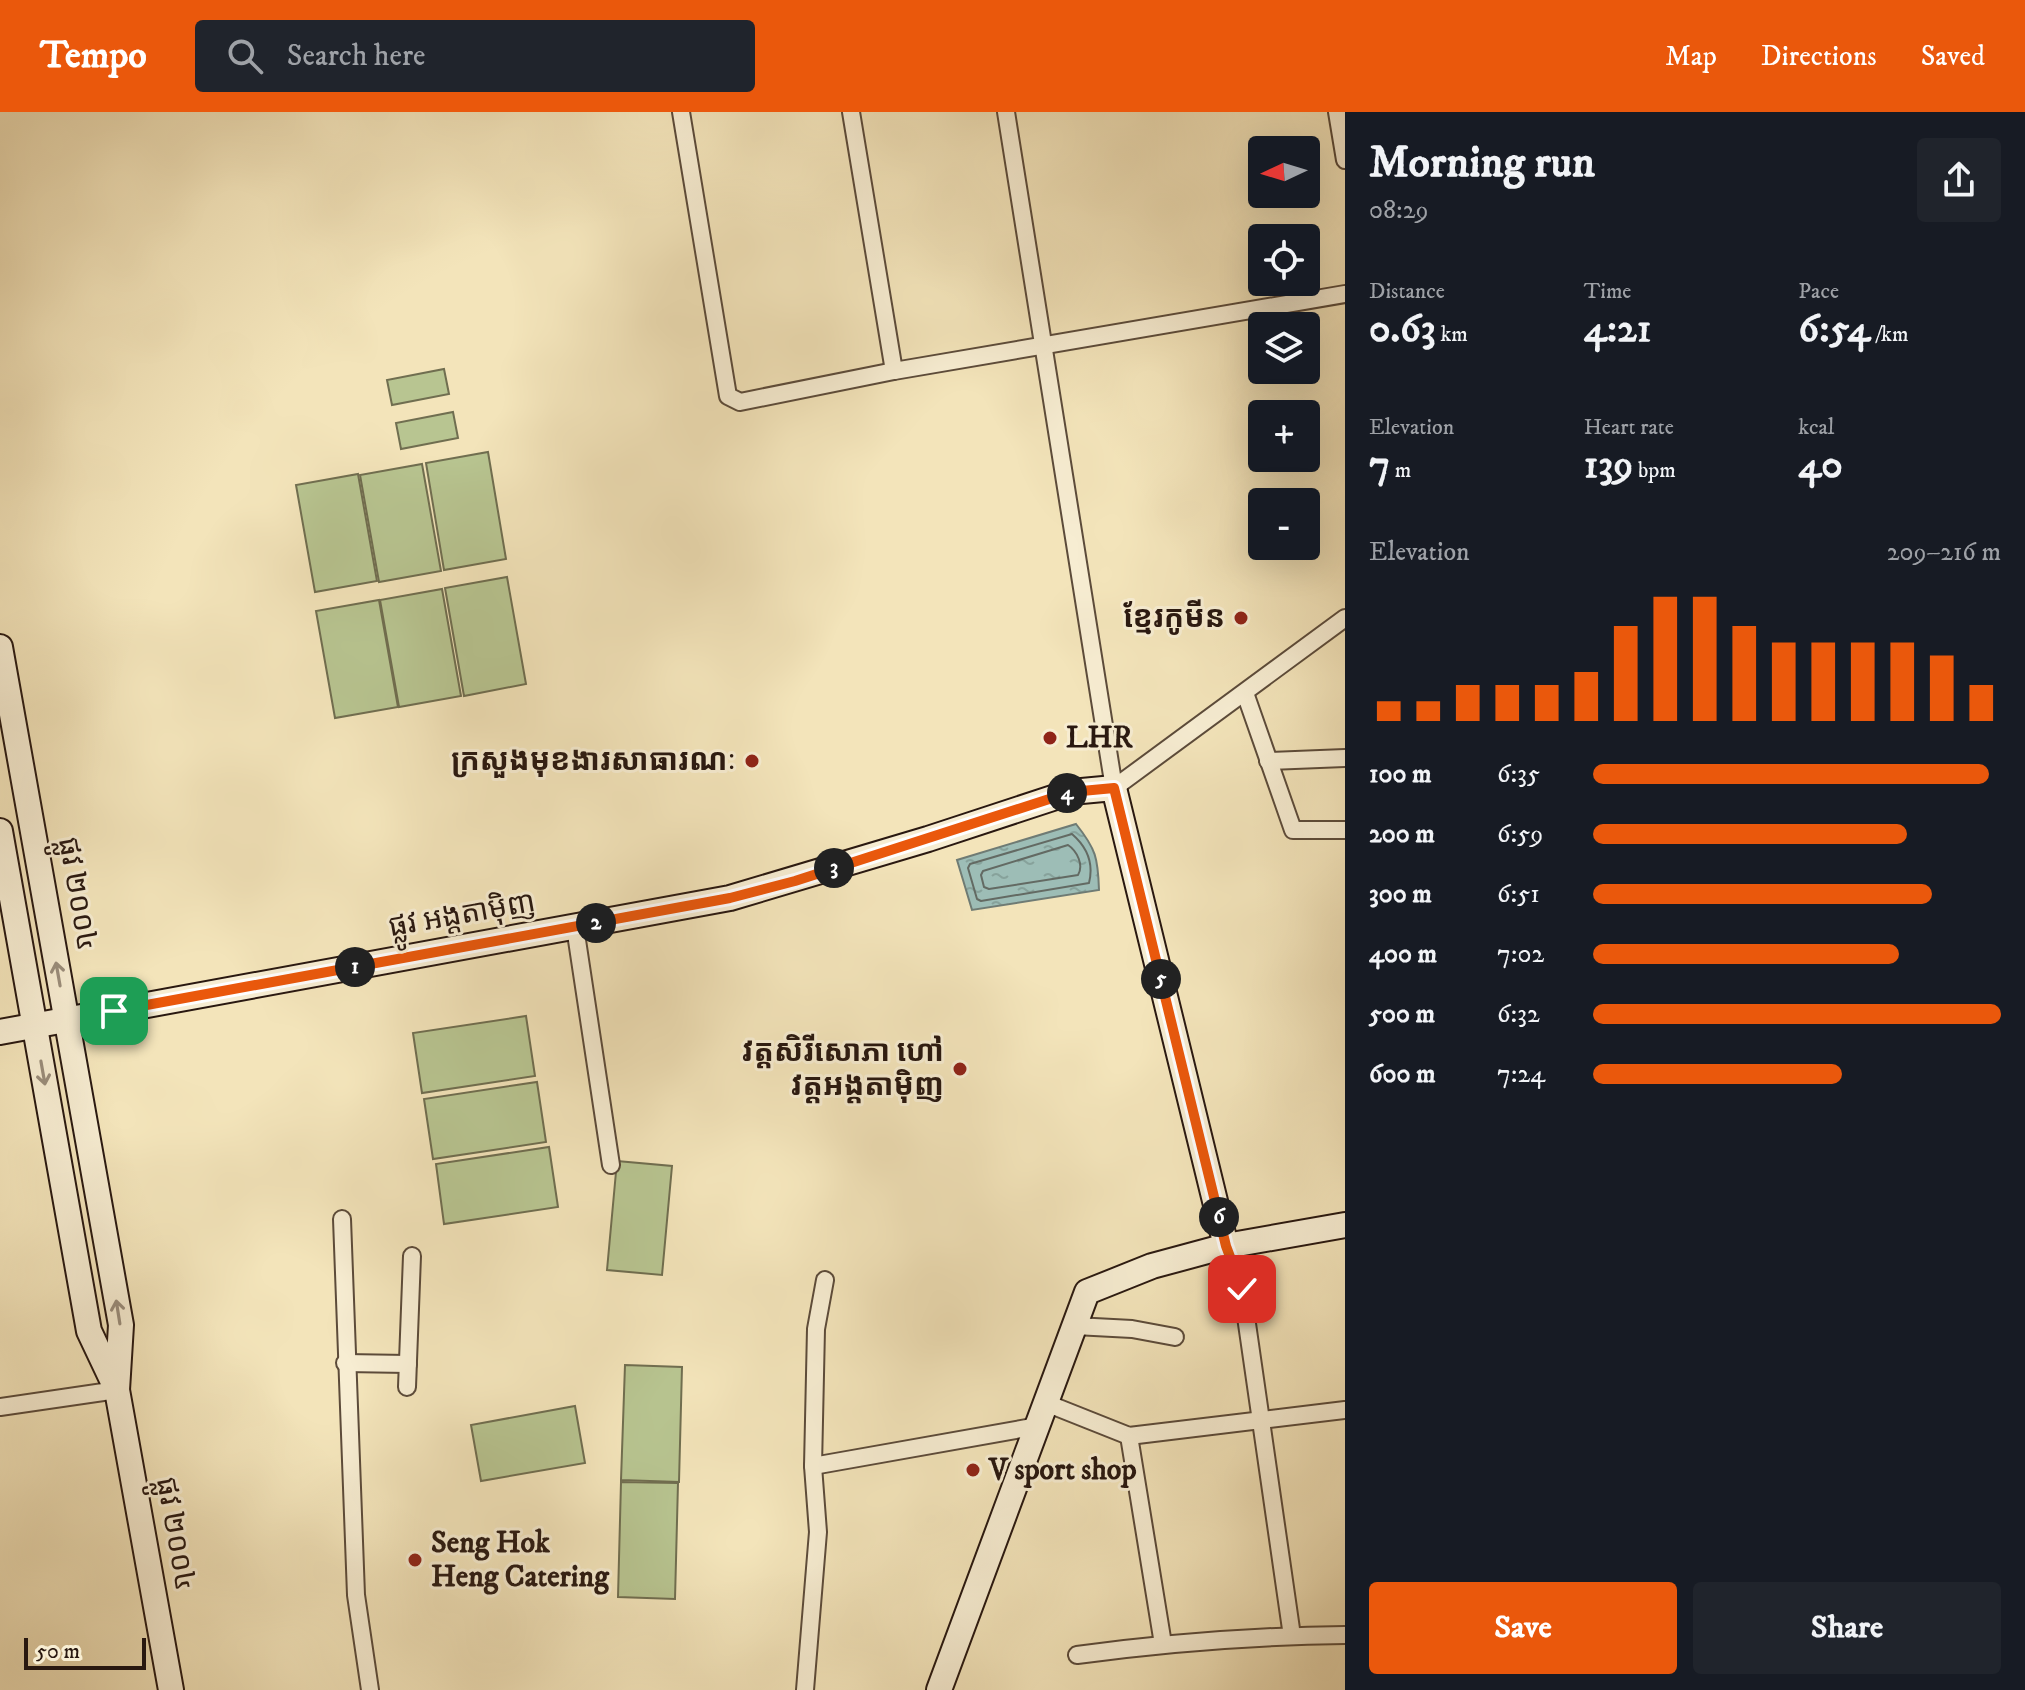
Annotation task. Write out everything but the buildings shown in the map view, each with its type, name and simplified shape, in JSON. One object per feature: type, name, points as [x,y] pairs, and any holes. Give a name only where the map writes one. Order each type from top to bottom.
[{"type":"street","points":[[681,112],[728,396],[740,402],[894,371],[1345,294]]},
{"type":"street","points":[[851,112],[894,371]]},
{"type":"street","points":[[1006,112],[1114,788],[1226,1246],[1242,1289],[1292,1636]]},
{"type":"street","points":[[1337,112],[1345,160]]},
{"type":"street","points":[[1114,788],[1345,618]]},
{"type":"street","name":"ផ្លូវ ២០០៤","points":[[0,647],[121,1325],[117,1390],[171,1690]]},
{"type":"street","points":[[1245,693],[1293,830],[1345,830]]},
{"type":"street","points":[[1268,761],[1345,758]]},
{"type":"street","name":"ផ្លូវ អង្តតាម៉ិញ","points":[[0,1032],[730,898],[884,853],[1071,792],[1114,788]]},
{"type":"street","name":"ផ្លូវ ២០០៤","points":[[0,831],[89,1331],[117,1390]]},
{"type":"street","points":[[575,927],[611,1165]]},
{"type":"street","points":[[342,1219],[356,1595],[370,1690]]},
{"type":"street","points":[[939,1690],[1087,1292],[1152,1266],[1226,1246],[1345,1225]]},
{"type":"street","points":[[407,1387],[412,1256]]},
{"type":"street","points":[[805,1690],[818,1532],[813,1466],[816,1329],[825,1280]]},
{"type":"street","points":[[1075,1326],[1132,1329],[1175,1337]]},
{"type":"street","points":[[345,1363],[408,1364]]},
{"type":"street","points":[[0,1407],[117,1390]]},
{"type":"street","points":[[1046,1403],[1129,1436],[1345,1410]]},
{"type":"street","points":[[813,1466],[1038,1426]]},
{"type":"street","points":[[1129,1436],[1163,1644]]},
{"type":"street","points":[[1077,1655],[1163,1644],[1345,1635]]},
{"type":"green space","points":[[444,369],[449,394],[392,405],[387,380]]},
{"type":"green space","points":[[453,412],[458,438],[401,449],[396,423]]},
{"type":"green space","points":[[488,452],[506,559],[444,570],[426,463]]},
{"type":"green space","points":[[422,464],[441,571],[379,582],[360,475]]},
{"type":"green space","points":[[358,474],[377,581],[315,592],[296,485]]},
{"type":"green space","points":[[507,577],[526,684],[464,696],[445,588]]},
{"type":"green space","points":[[442,589],[461,696],[399,707],[380,600]]},
{"type":"green space","points":[[379,600],[398,707],[335,718],[316,611]]},
{"type":"green space","points":[[526,1016],[535,1076],[422,1093],[413,1033]]},
{"type":"green space","points":[[537,1082],[546,1142],[433,1159],[424,1099]]},
{"type":"green space","points":[[549,1147],[558,1207],[444,1224],[436,1164]]},
{"type":"green space","points":[[617,1161],[672,1166],[662,1275],[607,1270]]},
{"type":"green space","points":[[625,1365],[682,1367],[679,1482],[621,1480]]},
{"type":"green space","points":[[575,1406],[585,1463],[481,1481],[471,1425]]},
{"type":"green space","points":[[621,1482],[678,1483],[675,1599],[618,1597]]},
{"type":"water","points":[[1076,824],[1095,854],[1099,890],[972,910],[957,860]]},
{"type":"place","name":"ខ្មែរកូមីន","points":[[1241,618]]},
{"type":"place","name":"LHR","points":[[1050,738]]},
{"type":"place","name":"ក្រសួងមុខងារសាធារណៈ","points":[[752,761]]},
{"type":"place","name":"វត្តសិរីសោភា ហៅ វត្តអង្តតាម៉ិញ","points":[[960,1069]]},
{"type":"place","name":"V sport shop","points":[[973,1470]]},
{"type":"place","name":"Seng Hok Heng Catering","points":[[415,1560]]},
{"type":"route","points":[[114,1011],[730,898],[795,881],[1071,792],[1114,788],[1226,1246],[1242,1289]]}]
